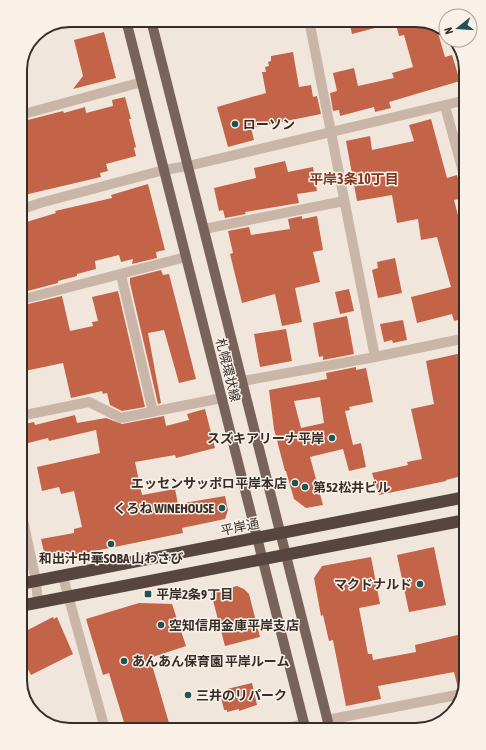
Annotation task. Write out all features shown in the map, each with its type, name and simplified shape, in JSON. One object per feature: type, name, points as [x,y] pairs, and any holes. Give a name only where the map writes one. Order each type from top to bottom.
[{"type":"highway","name":"平岸通","points":[[27,583],[459,498]]},
{"type":"highway","points":[[27,605],[459,521]]},
{"type":"main road","name":"札幌環状線","points":[[128,27],[222,398],[259,537],[263,559],[304,723]]},
{"type":"main road","name":"札幌環状線","points":[[153,27],[243,381],[284,554],[328,723]]},
{"type":"street","points":[[310,27],[375,357]]},
{"type":"street","points":[[27,113],[142,82]]},
{"type":"street","points":[[27,207],[40,202],[164,170],[331,134],[459,102]]},
{"type":"street","points":[[445,106],[459,157]]},
{"type":"street","points":[[204,229],[344,201]]},
{"type":"street","points":[[27,298],[121,275],[186,256]]},
{"type":"street","points":[[121,275],[153,412]]},
{"type":"street","points":[[243,381],[375,357],[459,339]]},
{"type":"street","points":[[27,415],[89,402],[121,418],[222,398]]},
{"type":"street","points":[[27,539],[36,582],[38,603]]},
{"type":"street","points":[[63,577],[67,597],[103,723]]},
{"type":"street","points":[[328,723],[456,695]]},
{"type":"building","points":[[350,27],[379,27],[352,34]]},
{"type":"building","points":[[397,27],[419,27],[430,29],[438,33],[438,48],[442,48],[445,57],[452,55],[459,81],[389,102],[391,108],[375,112],[374,107],[340,116],[339,110],[333,111],[330,93],[337,91],[333,73],[354,68],[358,86],[394,78],[392,73],[413,67],[404,35],[399,36]]},
{"type":"building","points":[[104,32],[116,78],[73,89],[83,76],[74,40]]},
{"type":"building","points":[[293,52],[299,87],[311,85],[313,97],[317,96],[321,114],[251,128],[254,140],[228,147],[217,107],[266,93],[262,72],[266,72],[265,67],[269,66],[268,62],[271,61],[271,56]]},
{"type":"building","points":[[125,97],[131,119],[129,119],[136,147],[134,148],[136,156],[106,164],[108,171],[100,173],[101,177],[27,194],[27,120],[85,107],[86,113],[113,106],[112,100]]},
{"type":"building","points":[[431,119],[447,178],[457,175],[459,181],[459,199],[454,200],[459,219],[459,320],[454,321],[452,314],[417,323],[411,297],[451,287],[437,237],[421,240],[418,219],[397,223],[392,195],[357,201],[346,141],[370,136],[372,150],[414,141],[409,125]]},
{"type":"building","points":[[285,161],[288,172],[313,167],[317,191],[297,194],[299,203],[245,212],[246,214],[225,218],[223,210],[219,211],[214,188],[256,178],[254,168]]},
{"type":"building","points":[[148,184],[165,250],[156,252],[157,258],[132,264],[133,259],[121,262],[119,255],[95,261],[96,269],[58,281],[58,283],[27,291],[27,222],[56,213],[55,211],[112,198],[111,195]]},
{"type":"building","points":[[302,216],[302,219],[317,216],[323,250],[313,252],[320,282],[295,288],[302,322],[282,326],[275,294],[242,303],[230,254],[233,253],[228,231],[249,227],[251,235],[290,229],[288,219]]},
{"type":"building","points":[[395,258],[402,293],[378,298],[372,270],[378,268],[377,262]]},
{"type":"building","points":[[161,270],[163,275],[169,274],[196,379],[179,383],[164,330],[148,333],[161,403],[158,404],[130,278]]},
{"type":"building","points":[[349,289],[354,311],[340,314],[335,292]]},
{"type":"building","points":[[118,291],[145,407],[122,411],[110,405],[107,393],[103,394],[102,391],[71,398],[63,363],[27,371],[27,304],[62,296],[70,331],[93,326],[92,322],[98,321],[92,297]]},
{"type":"building","points":[[347,316],[354,354],[323,360],[323,356],[319,357],[313,323]]},
{"type":"building","points":[[403,320],[407,340],[393,343],[392,340],[384,342],[380,324]]},
{"type":"building","points":[[286,329],[292,361],[260,367],[254,334]]},
{"type":"building","points":[[459,354],[459,477],[446,481],[379,495],[372,473],[408,465],[407,462],[422,459],[411,409],[434,404],[426,361]]},
{"type":"building","points":[[356,367],[356,370],[366,368],[373,402],[349,407],[350,410],[345,411],[353,445],[361,443],[366,467],[349,471],[343,449],[310,457],[323,505],[306,508],[294,499],[285,471],[274,429],[269,390],[327,379],[326,373]],"holes":[[[320,397],[324,423],[301,428],[294,401]]]},
{"type":"building","points":[[205,409],[215,448],[176,458],[175,455],[135,462],[142,495],[175,489],[178,504],[225,496],[228,510],[225,519],[182,528],[183,533],[46,561],[41,539],[74,533],[74,529],[82,527],[74,491],[61,494],[59,487],[42,491],[37,467],[100,453],[96,430],[49,441],[48,438],[27,443],[27,424],[34,422],[35,425],[75,415],[77,423],[106,418],[122,424],[164,416],[166,426],[189,420],[187,414]]},
{"type":"building","points":[[434,547],[446,605],[409,612],[397,555]]},
{"type":"building","points":[[371,557],[380,604],[359,608],[368,654],[372,654],[373,660],[416,652],[415,645],[459,635],[458,688],[454,672],[378,686],[381,699],[346,706],[333,640],[329,641],[323,615],[321,616],[314,578],[322,566]]},
{"type":"building","points":[[237,586],[244,589],[249,594],[260,637],[225,646],[211,593]]},
{"type":"building","points":[[139,603],[172,604],[186,646],[150,658],[169,723],[124,723],[109,673],[103,675],[86,619]]},
{"type":"building","points":[[53,617],[54,619],[57,617],[73,654],[31,675],[27,667],[27,630]]},
{"type":"building","points":[[252,683],[257,705],[239,711],[239,709],[227,712],[227,710],[224,710],[221,697],[225,697],[224,694],[228,693],[227,689]]},
{"type":"place","name":"ローソン","points":[[235,124]]},
{"type":"place","name":"スズキアリーナ平岸","points":[[332,438]]},
{"type":"place","name":"エッセンサッポロ平岸本店","points":[[295,483]]},
{"type":"place","name":"第52松井ビル","points":[[305,487]]},
{"type":"place","name":"くろね WINEHOUSE","points":[[222,508]]},
{"type":"place","name":"和出汁中華SOBA 山わさび","points":[[111,544]]},
{"type":"place","name":"マクドナルド","points":[[420,584]]},
{"type":"place","name":"平岸2条9丁目","points":[[148,594]]},
{"type":"place","name":"空知信用金庫平岸支店","points":[[161,625]]},
{"type":"place","name":"あんあん保育園 平岸ルーム","points":[[124,661]]},
{"type":"place","name":"三井のリパーク","points":[[188,695]]},
{"type":"district","name":"平岸3条10丁目","points":[[354,179]]}]
